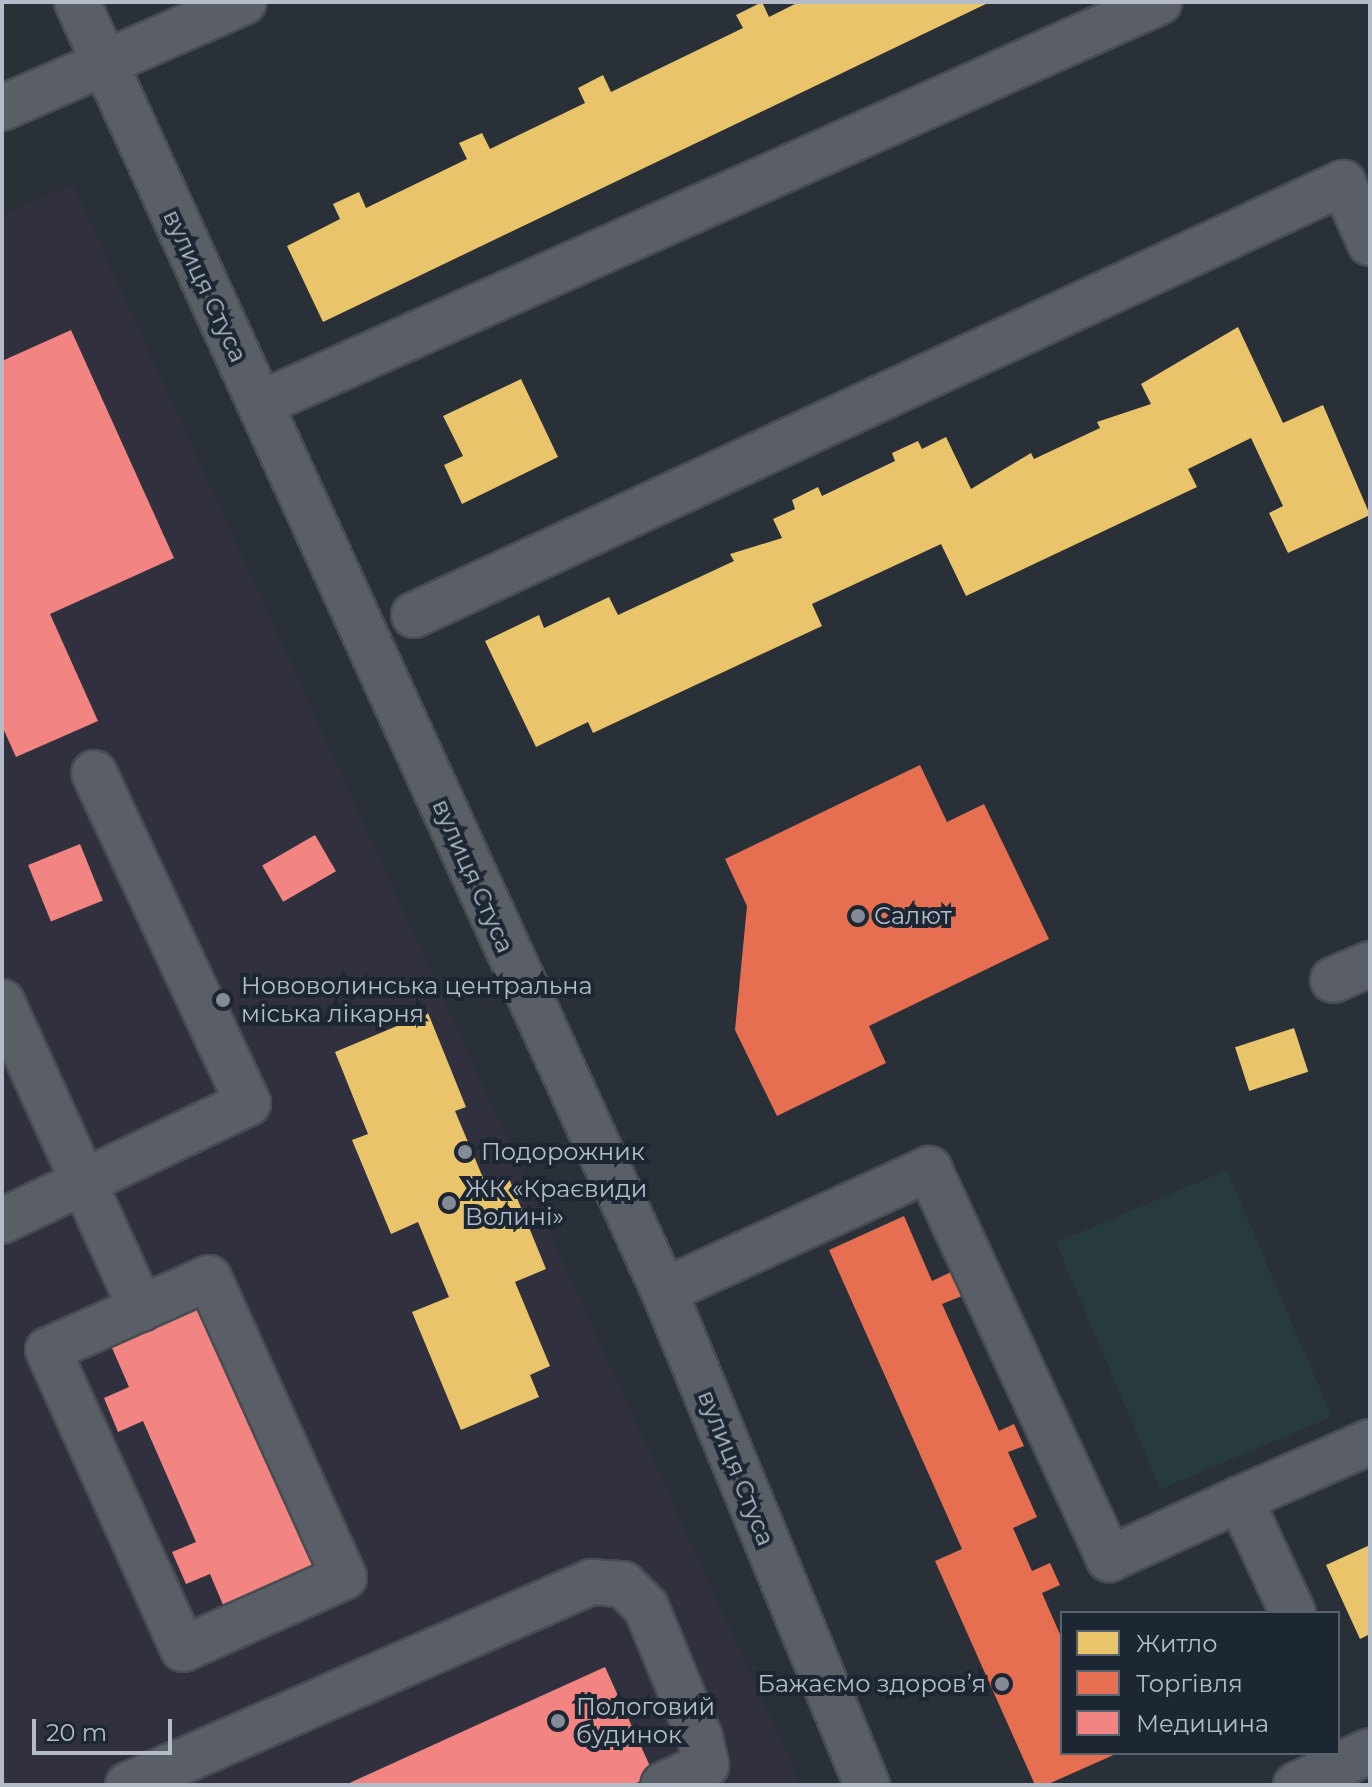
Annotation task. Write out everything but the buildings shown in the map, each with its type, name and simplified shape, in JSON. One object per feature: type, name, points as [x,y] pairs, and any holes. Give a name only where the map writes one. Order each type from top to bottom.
[{"type":"street","name":"вулиця Стуса","points":[[77,2],[100,63],[260,404],[664,1291],[867,1785]]},
{"type":"street","points":[[2,108],[244,2]]},
{"type":"street","points":[[260,404],[1159,2]]},
{"type":"street","points":[[414,615],[1343,183],[1370,243]]},
{"type":"street","points":[[2,1221],[248,1103],[94,773]]},
{"type":"street","points":[[2,1002],[80,1184],[141,1309]]},
{"type":"street","points":[[664,1291],[929,1169],[1109,1559],[1370,1442]]},
{"type":"street","points":[[209,1278],[344,1577],[183,1649],[48,1350],[141,1309],[209,1278]]},
{"type":"street","points":[[1240,1499],[1292,1611]]},
{"type":"street","points":[[128,1785],[180,1774],[591,1582],[623,1584],[646,1607],[700,1738],[706,1765],[663,1785]]},
{"type":"street","points":[[1296,1785],[1370,1751]]},
{"type":"shaded area","name":"Нововолинська центральна міська лікарня","points":[[73,184],[801,1785],[2,1785],[2,215]]},
{"type":"green space","points":[[1227,1170],[1332,1417],[1161,1489],[1056,1243]]},
{"type":"place","name":"Салют","points":[[858,916]]},
{"type":"place","name":"Нововолинська центральна міська лікарня","points":[[223,1000]]},
{"type":"place","name":"Подорожник","points":[[465,1152]]},
{"type":"place","name":"ЖК «Краєвиди Волині»","points":[[449,1203]]},
{"type":"place","name":"Бажаємо здоровʼя","points":[[1002,1684]]},
{"type":"place","name":"Пологовий будинок","points":[[558,1721]]}]
